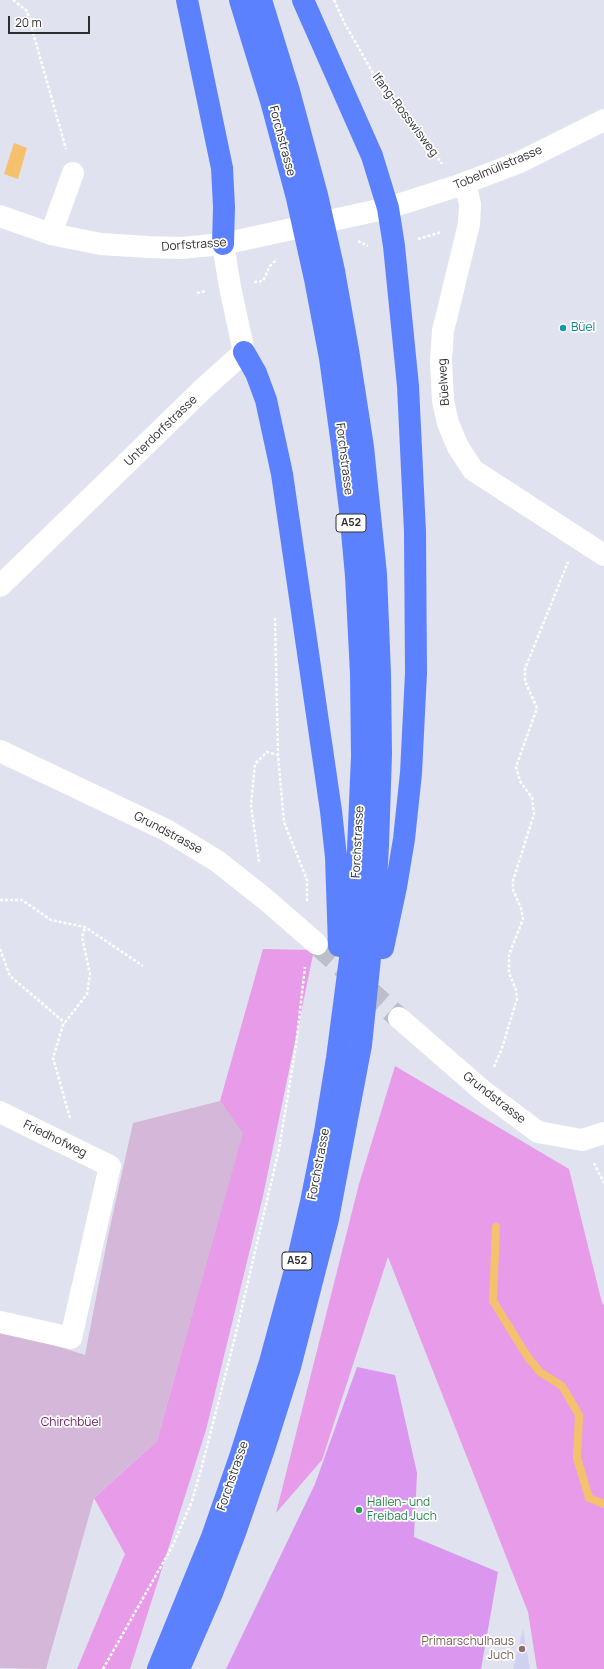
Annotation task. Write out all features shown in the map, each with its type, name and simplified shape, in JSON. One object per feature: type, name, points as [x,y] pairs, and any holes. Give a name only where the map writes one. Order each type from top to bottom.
[{"type":"highway","points":[[187,0],[222,168],[224,207],[223,244]]},
{"type":"highway","name":"Forchstrasse","points":[[158,1669],[212,1537],[257,1408],[287,1301],[311,1202],[325,1132],[337,1058],[351,951],[358,850],[362,756],[361,674],[356,576],[350,510],[331,366],[316,279],[297,198],[271,101],[240,0]]},
{"type":"highway","name":"Forchstrasse","points":[[179,1669],[212,1593],[264,1449],[290,1367],[328,1219],[360,1045],[373,926],[379,830],[381,754],[376,574],[363,446],[334,271],[317,196],[289,91],[261,0]]},
{"type":"highway","points":[[303,0],[372,156],[388,208],[394,246],[408,386],[413,470],[417,596],[416,681],[411,773],[404,839],[396,887],[360,1045]]},
{"type":"highway","points":[[244,352],[256,373],[266,400],[275,439],[283,482],[331,811],[338,899],[337,1058]]},
{"type":"street","name":"Tobelmülistrasse","points":[[388,208],[461,185],[520,162],[604,120]]},
{"type":"street","points":[[51,234],[73,173]]},
{"type":"street","name":"Büelweg","points":[[461,185],[470,204],[468,224],[443,331],[441,360],[443,401],[448,423],[458,447],[473,470],[604,555]]},
{"type":"street","name":"Dorfstrasse","points":[[0,216],[51,234],[101,244],[181,248],[223,244],[258,238],[388,208]]},
{"type":"street","points":[[223,244],[230,287],[244,352]]},
{"type":"street","name":"Unterdorfstrasse","points":[[0,586],[204,388],[244,352]]},
{"type":"street","name":"Grundstrasse","points":[[0,751],[166,830],[217,860],[317,944]]},
{"type":"street","name":"Grundstrasse","points":[[398,1018],[483,1091],[538,1132],[582,1140],[604,1133]]},
{"type":"street","name":"Friedhofweg","points":[[0,1112],[110,1166],[71,1338],[0,1322]]},
{"type":"path","points":[[13,0],[27,11],[73,173]]},
{"type":"path","name":"Ifang-Rosswisweg","points":[[334,0],[345,24],[378,82],[461,185]]},
{"type":"path","points":[[394,246],[468,224]]},
{"type":"path","points":[[502,1048],[517,999],[516,990],[509,973],[509,955],[523,919],[521,908],[513,890],[513,881],[534,814],[532,798],[520,781],[516,767],[538,708],[525,681],[525,669],[577,538]]},
{"type":"path","points":[[275,616],[278,754],[284,822],[307,880],[306,904]]},
{"type":"path","points":[[264,898],[251,805],[255,764],[267,752],[278,754]]},
{"type":"path","points":[[0,900],[22,900],[51,920],[85,927],[143,966]]},
{"type":"path","points":[[36,1130],[42,1116],[71,1118],[53,1058],[65,1023],[87,994],[90,974],[82,937],[85,927]]},
{"type":"path","points":[[0,949],[10,976],[65,1023]]},
{"type":"path","points":[[103,1669],[174,1545],[192,1501],[235,1337],[279,1149],[296,1046],[305,976]]},
{"type":"shaded area","points":[[14,143],[27,148],[18,179],[4,174]]},
{"type":"shaded area","points":[[263,949],[314,950],[263,1196],[206,1430],[130,1669],[77,1669],[125,1554],[94,1498],[157,1441],[242,1133],[220,1101]]},
{"type":"shaded area","points":[[395,1066],[569,1169],[602,1303],[604,1305],[604,1669],[537,1669],[528,1612],[388,1257],[322,1460],[276,1513],[359,1184]]},
{"type":"shaded area","name":"Hallen- und Freibad Juch","points":[[357,1367],[395,1375],[417,1473],[414,1537],[498,1572],[481,1669],[226,1669],[315,1484]]},
{"type":"shaded area","name":"Primarschulhaus Juch","points":[[523,1629],[530,1669],[513,1669]]},
{"type":"green space","name":"Chirchbüel","points":[[220,1101],[243,1133],[157,1441],[94,1498],[46,1669],[0,1668],[0,1328],[85,1355],[108,1236],[133,1123]]},
{"type":"waterway","points":[[496,1227],[493,1301],[527,1356],[540,1372],[562,1386],[579,1415],[577,1458],[589,1498],[604,1504]]},
{"type":"tunnel","points":[[317,944],[399,1018]]},
{"type":"place","name":"Büel","points":[[563,328]]},
{"type":"place","name":"Hallen- und Freibad Juch","points":[[359,1510]]},
{"type":"place","name":"Primarschulhaus Juch","points":[[522,1649]]}]
